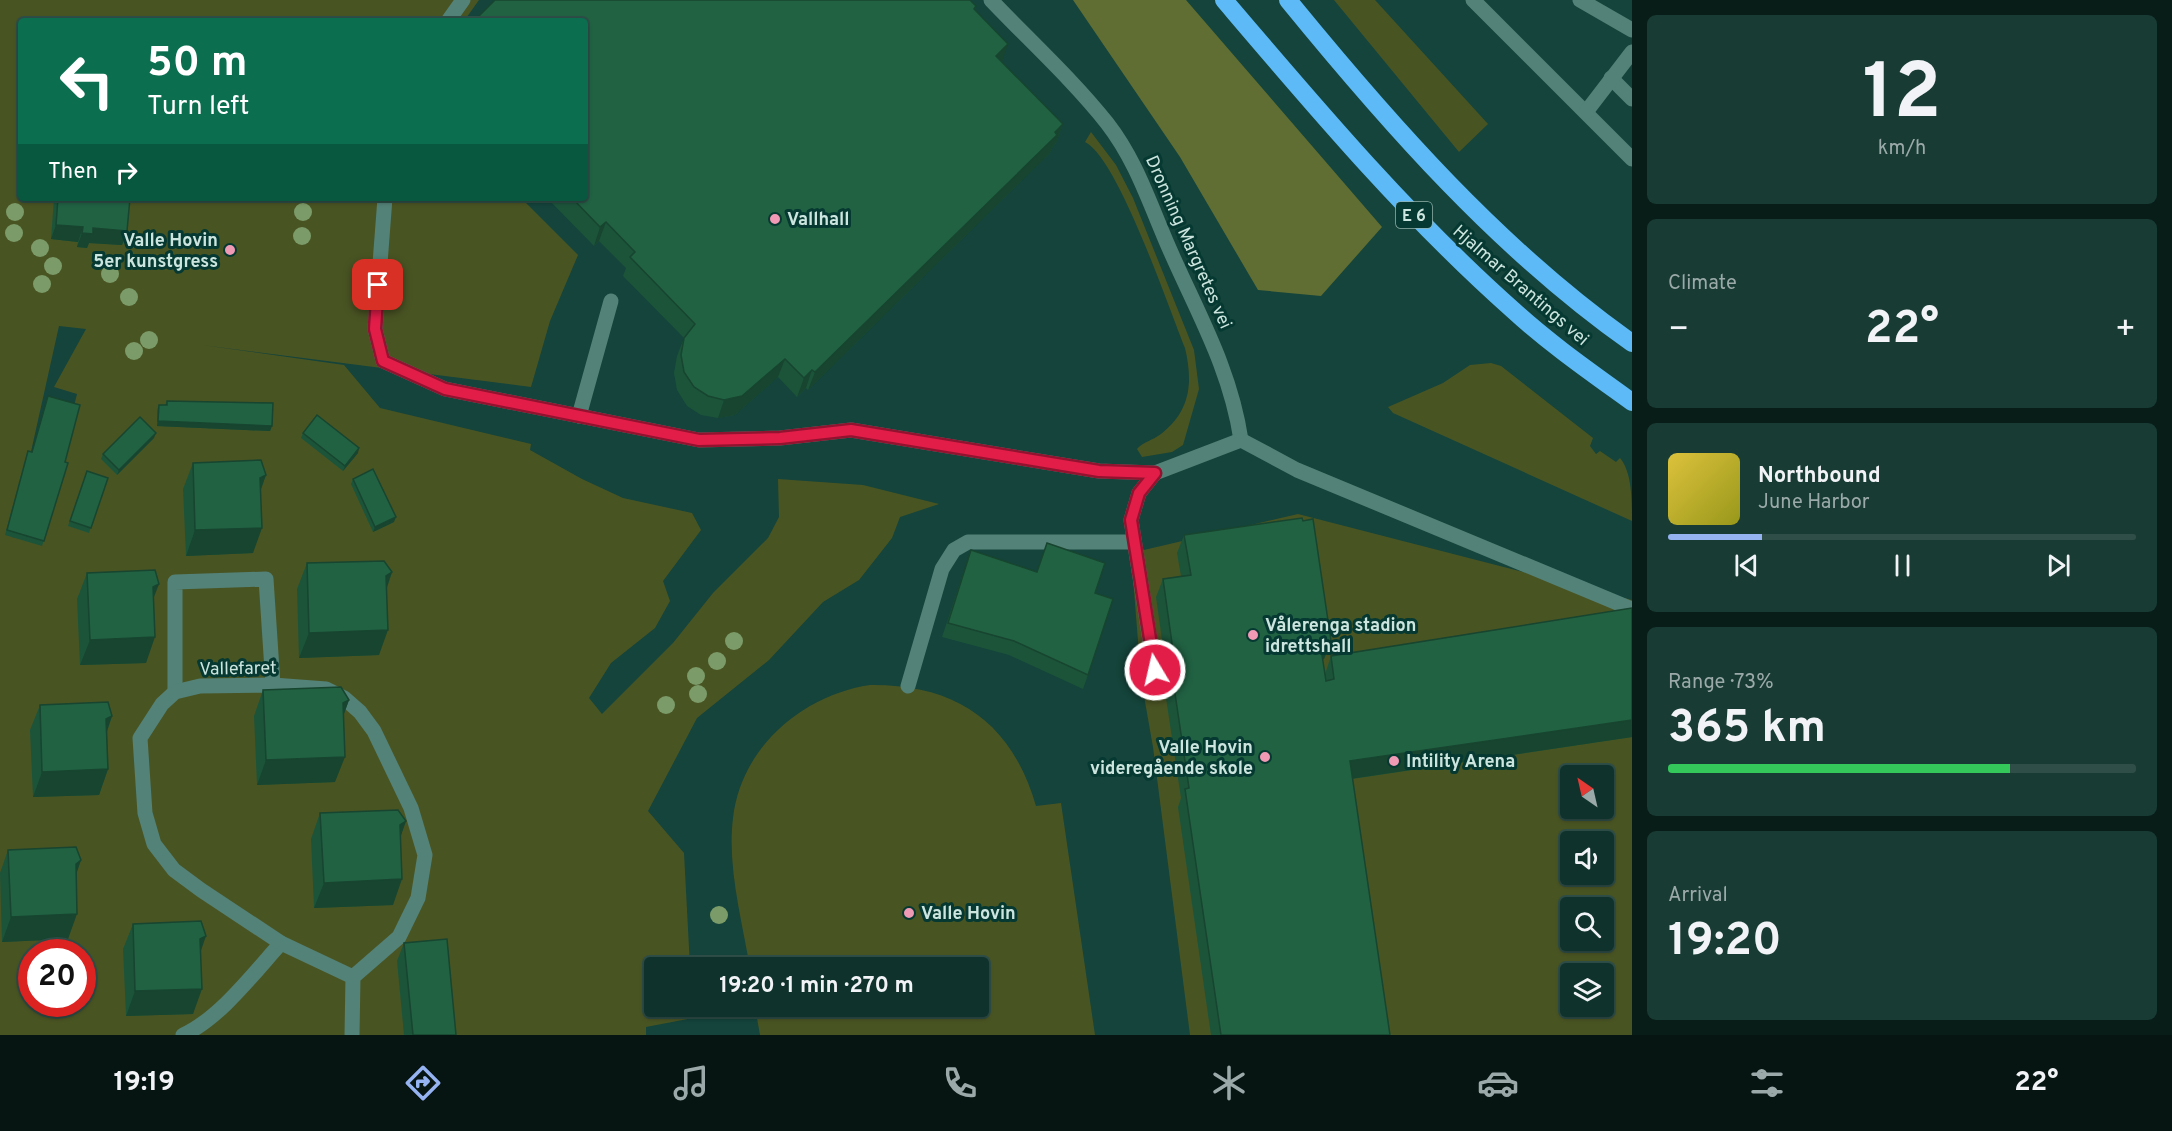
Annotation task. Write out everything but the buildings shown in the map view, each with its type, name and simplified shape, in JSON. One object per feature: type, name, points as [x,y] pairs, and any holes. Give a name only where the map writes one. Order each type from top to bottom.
[{"type":"highway","name":"Hjalmar Brantings vei","points":[[1224,0],[1358,155],[1440,242],[1514,311],[1632,402]]},
{"type":"highway","name":"Hjalmar Brantings vei","points":[[1288,0],[1367,93],[1474,208],[1551,281],[1632,343]]},
{"type":"street","points":[[449,11],[463,0]]},
{"type":"street","name":"Dronning Margretes vei","points":[[991,0],[1107,123],[1136,167],[1166,240],[1225,370],[1235,403],[1241,440]]},
{"type":"street","points":[[1473,0],[1632,159]]},
{"type":"street","points":[[1580,0],[1632,30]]},
{"type":"street","points":[[1586,112],[1632,52]]},
{"type":"street","points":[[1611,78],[1632,99]]},
{"type":"street","points":[[385,201],[375,329],[383,361],[445,389],[699,440],[780,438],[851,430],[1099,471],[1155,473],[1241,440],[1297,470],[1632,609]]},
{"type":"street","points":[[579,416],[611,302]]},
{"type":"street","points":[[1155,473],[1139,493],[1131,520],[1158,691]]},
{"type":"street","points":[[908,686],[942,568],[954,550],[968,542],[1134,542]]},
{"type":"street","points":[[273,685],[266,579],[175,582],[175,692],[162,704],[140,738],[145,813],[154,844],[174,870],[281,943],[353,977],[352,1035]]},
{"type":"street","name":"Vallefaret","points":[[175,692],[201,686],[273,685],[326,689],[344,698],[360,712],[374,731],[395,769],[411,808],[425,855],[418,898],[399,938],[353,977]]},
{"type":"street","points":[[183,1035],[197,1029],[240,988],[281,943]]},
{"type":"green space","points":[[0,0],[479,0],[466,18],[18,18],[18,201],[524,201],[578,255],[550,321],[531,387],[202,345],[344,365],[380,408],[531,444],[530,450],[582,479],[623,498],[692,513],[701,530],[663,581],[670,601],[655,628],[611,663],[589,698],[602,714],[673,643],[713,593],[768,538],[779,517],[778,479],[863,485],[939,504],[900,517],[892,538],[859,580],[823,602],[769,660],[697,718],[648,811],[684,853],[689,957],[644,957],[644,1017],[693,1018],[646,1027],[646,1035],[0,1035]],"holes":[[[59,326],[86,329],[54,387],[77,394],[40,542],[12,537]]]},
{"type":"green space","points":[[1073,0],[1186,0],[1382,227],[1321,296],[1258,290],[1180,157]]},
{"type":"green space","points":[[1334,0],[1375,0],[1488,124],[1459,152]]},
{"type":"green space","points":[[1091,132],[1116,165],[1133,198],[1194,350],[1199,389],[1183,445],[1172,452],[1142,457],[1137,449],[1171,425],[1184,406],[1189,384],[1185,348],[1127,204],[1098,154],[1085,142]]},
{"type":"green space","points":[[1491,363],[1501,366],[1593,438],[1590,446],[1596,454],[1600,451],[1616,462],[1620,458],[1629,479],[1632,521],[1393,413],[1388,407],[1443,383],[1470,365]]},
{"type":"green space","name":"Intility Arena","points":[[1298,514],[1632,600],[1632,1035],[1190,1035],[1153,747],[1141,679],[1131,553]]},
{"type":"green space","name":"Valle Hovin","points":[[870,685],[901,687],[929,692],[954,701],[977,714],[996,731],[1012,752],[1026,777],[1036,806],[1061,803],[1095,1035],[760,1035],[757,1017],[989,1017],[989,957],[748,957],[736,893],[732,855],[733,818],[738,792],[748,769],[762,747],[779,729],[799,713],[821,700]]},
{"type":"place","name":"Vallhall","points":[[775,219]]},
{"type":"place","name":"Valle Hovin 5er kunstgress","points":[[230,250]]},
{"type":"place","name":"Vålerenga stadion idrettshall","points":[[1253,635]]},
{"type":"place","name":"Valle Hovin videregående skole","points":[[1265,757]]},
{"type":"place","name":"Intility Arena","points":[[1394,761]]},
{"type":"place","name":"Valle Hovin","points":[[909,913]]},
{"type":"route","points":[[378,285],[375,329],[383,361],[445,389],[699,440],[780,438],[823,431],[851,430],[1099,471],[1155,473],[1139,493],[1131,520],[1155,670]]}]
